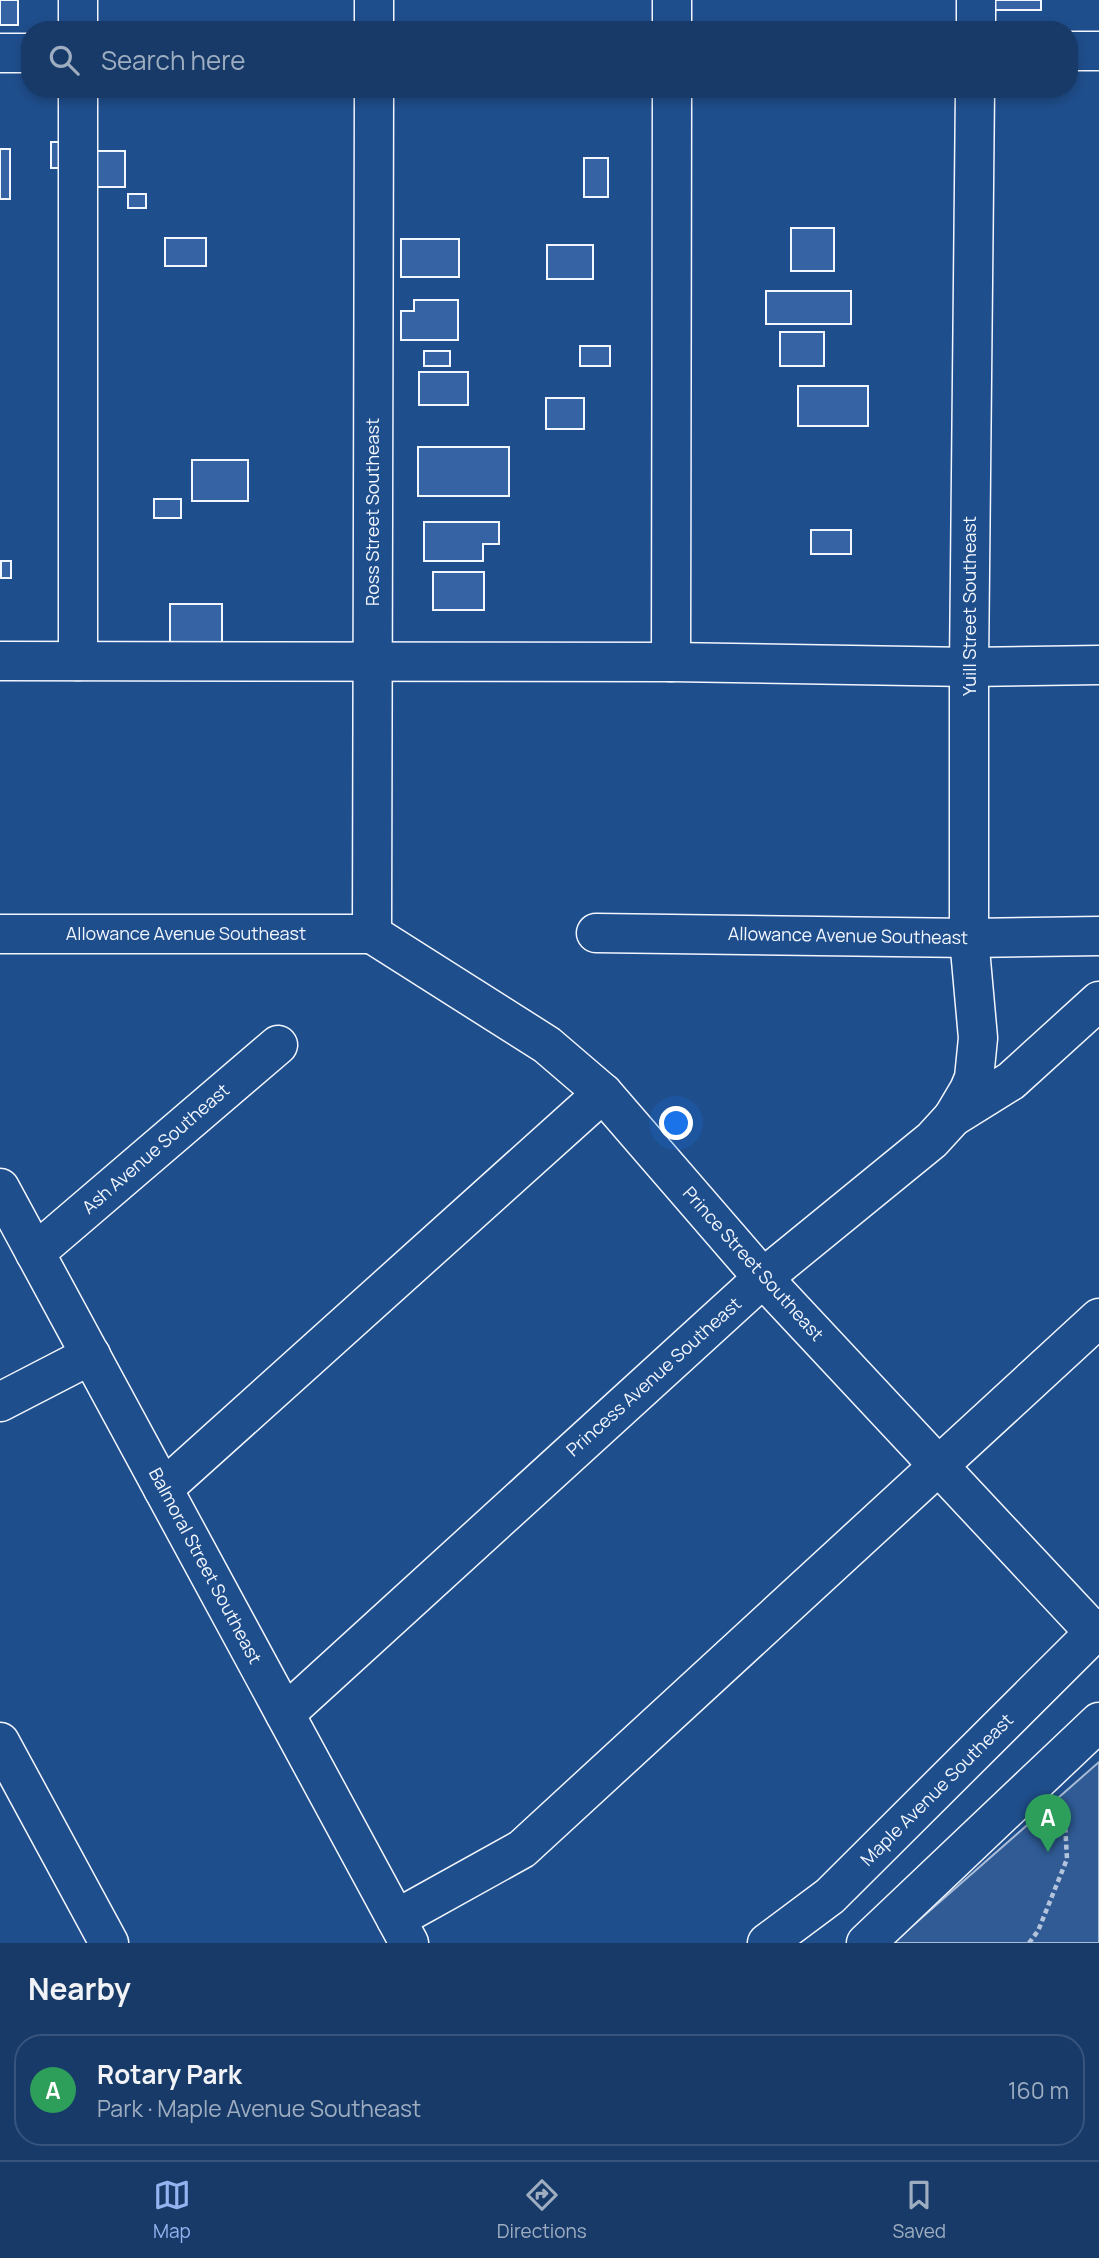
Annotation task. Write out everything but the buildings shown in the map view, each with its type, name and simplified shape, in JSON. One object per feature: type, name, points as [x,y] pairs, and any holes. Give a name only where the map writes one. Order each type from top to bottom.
[{"type":"street","points":[[78,0],[78,21]]},
{"type":"street","points":[[374,0],[374,21]]},
{"type":"street","points":[[672,0],[672,21]]},
{"type":"street","points":[[975,0],[976,21]]},
{"type":"street","points":[[1078,51],[1099,51]]},
{"type":"street","points":[[0,53],[21,53]]},
{"type":"street","points":[[78,98],[78,662]]},
{"type":"street","name":"Ross Street Southeast","points":[[372,934],[374,98]]},
{"type":"street","points":[[671,662],[672,98]]},
{"type":"street","name":"Yuill Street Southeast","points":[[953,1116],[970,1090],[977,1060],[978,1038],[970,938],[969,667],[975,98]]},
{"type":"street","points":[[0,661],[671,662],[969,667],[1099,665]]},
{"type":"street","name":"Allowance Avenue Southeast","points":[[596,933],[970,938],[1099,936]]},
{"type":"street","name":"Allowance Avenue Southeast","points":[[0,934],[372,934]]},
{"type":"street","name":"Prince Street Southeast","points":[[372,934],[548,1045],[603,1093],[763,1278],[1097,1633]]},
{"type":"street","name":"Princess Avenue Southeast","points":[[285,1714],[763,1278],[932,1140],[953,1116],[1011,1081],[1099,1001]]},
{"type":"street","name":"Ash Avenue Southeast","points":[[35,1253],[278,1045]]},
{"type":"street","points":[[163,1489],[603,1093]]},
{"type":"street","name":"Balmoral Street Southeast","points":[[0,1188],[403,1931]]},
{"type":"street","points":[[403,1931],[522,1849],[1099,1318]]},
{"type":"street","points":[[0,1402],[90,1355]]},
{"type":"street","name":"Maple Avenue Southeast","points":[[767,1943],[831,1896],[1097,1633]]},
{"type":"street","points":[[866,1943],[1099,1722]]},
{"type":"street","points":[[0,1742],[109,1943]]},
{"type":"path","points":[[1029,1943],[1038,1931],[1067,1859],[1062,1758]]},
{"type":"shaded area","points":[[1099,1762],[1099,1943],[893,1943]]},
{"type":"place","name":"Rotary Park","points":[[1048,1852]]}]
